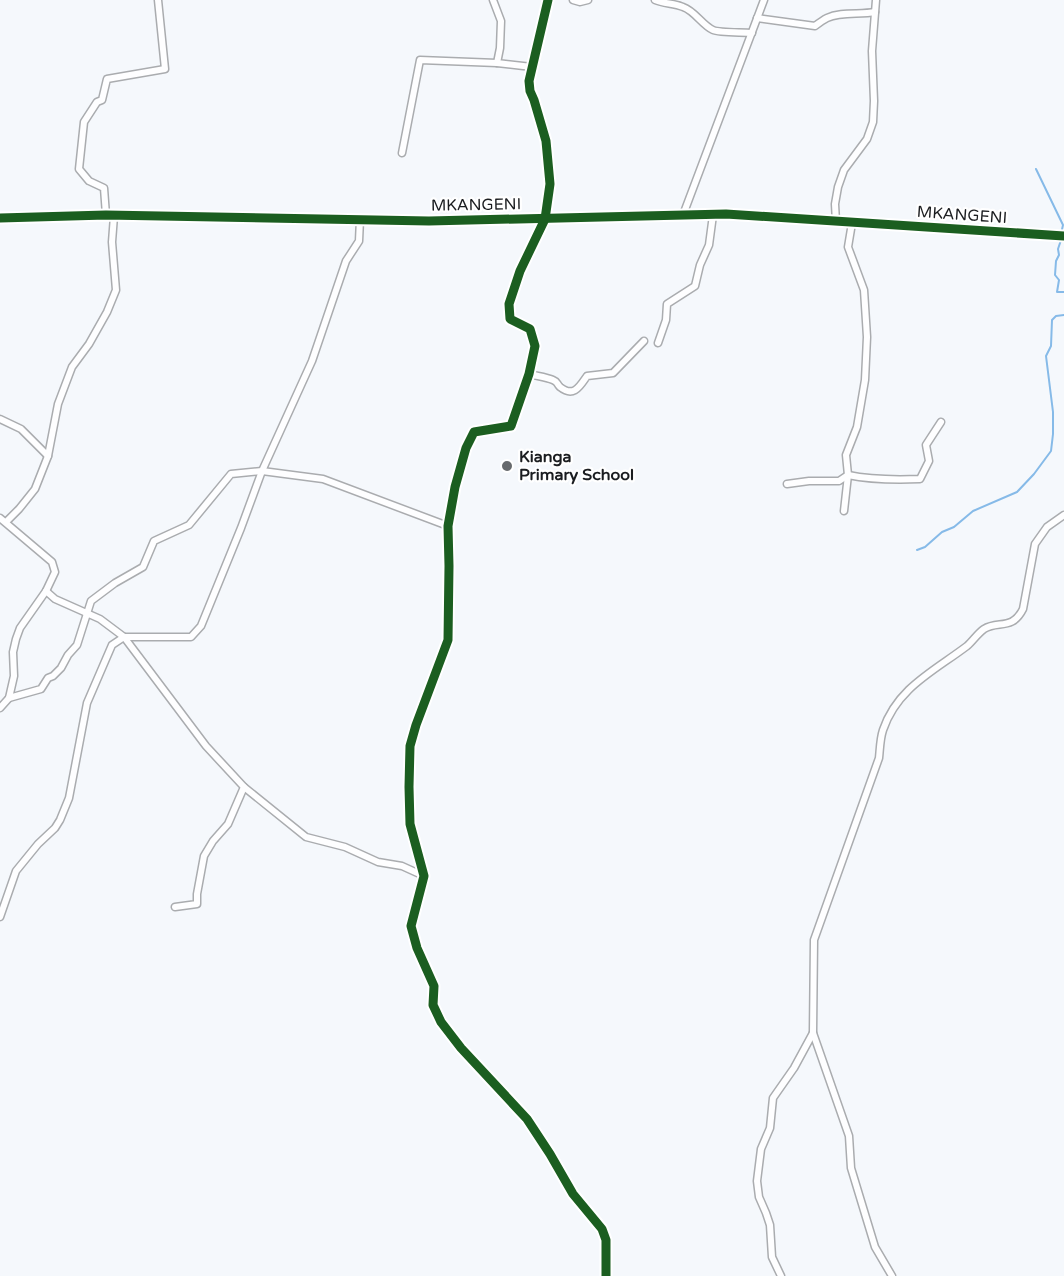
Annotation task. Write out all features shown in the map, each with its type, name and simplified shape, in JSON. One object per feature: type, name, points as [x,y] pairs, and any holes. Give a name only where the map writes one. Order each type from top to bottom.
[{"type":"street","points":[[0,708],[9,698],[14,676],[13,652],[20,628],[46,591],[55,572],[52,562],[3,520],[19,509],[35,489],[48,456],[58,404],[72,367],[89,344],[116,290],[110,216],[104,188],[89,181],[79,169],[84,122],[97,102],[102,100],[107,80],[165,69],[158,0]]},
{"type":"street","points":[[493,0],[501,21],[497,63]]},
{"type":"street","points":[[548,0],[528,81],[546,141],[550,184],[545,219],[520,271],[509,304],[510,319],[530,328],[535,346],[529,374],[511,426],[474,432],[466,448],[455,487],[448,526],[448,640],[416,725],[411,746],[410,824],[424,876],[411,926],[417,948],[434,986],[433,1005],[441,1022],[461,1048],[527,1119],[573,1194],[602,1229],[606,1240],[606,1276]]},
{"type":"street","points":[[573,0],[580,2],[588,0]]},
{"type":"street","points":[[655,0],[663,4],[684,7],[717,32],[752,33]]},
{"type":"street","points":[[683,215],[764,0]]},
{"type":"street","points":[[836,222],[835,204],[844,170],[867,139],[873,122],[872,51],[876,0]]},
{"type":"street","points":[[757,18],[815,26],[828,17],[840,14],[875,12]]},
{"type":"street","points":[[402,153],[420,60],[497,63],[532,67]]},
{"type":"street","points":[[658,343],[666,320],[668,304],[695,286],[700,265],[709,245],[713,215]]},
{"type":"street","name":"MKANGENI","points":[[0,218],[110,216],[429,221],[713,215],[1062,236]]},
{"type":"street","points":[[0,917],[16,871],[60,820],[69,798],[87,703],[112,645],[124,637],[192,637],[201,626],[242,528],[262,471],[312,361],[346,261],[359,241],[360,219]]},
{"type":"street","points":[[844,511],[848,475],[846,455],[857,427],[865,380],[867,337],[864,290],[848,247],[852,223]]},
{"type":"street","points":[[529,374],[555,381],[567,391],[572,391],[578,389],[587,376],[613,373],[644,341]]},
{"type":"street","points":[[0,419],[21,429],[48,456]]},
{"type":"street","points":[[787,484],[839,481],[848,475],[867,479],[920,479],[929,461],[926,445],[941,422]]},
{"type":"street","points":[[9,698],[40,689],[48,678],[61,668],[77,645],[91,601],[115,583],[143,567],[154,541],[189,525],[231,474],[262,471],[323,479],[448,526]]},
{"type":"street","points":[[892,1276],[875,1247],[851,1168],[849,1136],[813,1033],[814,940],[879,758],[882,731],[895,704],[916,683],[968,645],[985,628],[1007,624],[1019,617],[1023,609],[1035,544],[1047,527],[1064,515]]},
{"type":"street","points":[[46,591],[55,599],[110,626],[124,637],[206,746],[244,787],[306,837],[345,847],[378,862],[402,866],[424,876]]},
{"type":"street","points":[[175,907],[197,904],[204,856],[228,824],[244,787]]},
{"type":"street","points":[[781,1276],[772,1257],[770,1225],[759,1197],[757,1181],[761,1149],[770,1128],[773,1098],[794,1068],[813,1033]]},
{"type":"waterway","points":[[1036,169],[1063,225],[1061,234]]},
{"type":"waterway","points":[[1061,240],[1055,275],[1059,280],[1057,292],[1064,292]]},
{"type":"waterway","points":[[917,550],[925,547],[942,532],[954,527],[973,511],[1017,492],[1051,451],[1053,412],[1046,356],[1051,346],[1052,320],[1056,316],[1064,315]]},
{"type":"cycle path","points":[[548,0],[529,81],[546,141],[550,184],[545,219],[520,271],[509,304],[510,319],[530,329],[535,346],[529,374],[511,426],[474,432],[466,448],[455,487],[448,526],[448,640],[410,746],[410,824],[424,876],[411,926],[417,948],[434,986],[433,1005],[441,1022],[461,1048],[527,1119],[573,1194],[602,1229],[606,1240],[606,1276]]},
{"type":"cycle path","points":[[0,218],[106,215],[429,221],[726,214],[1064,236]]},
{"type":"place","name":"Kianga Primary School","points":[[507,466]]}]
